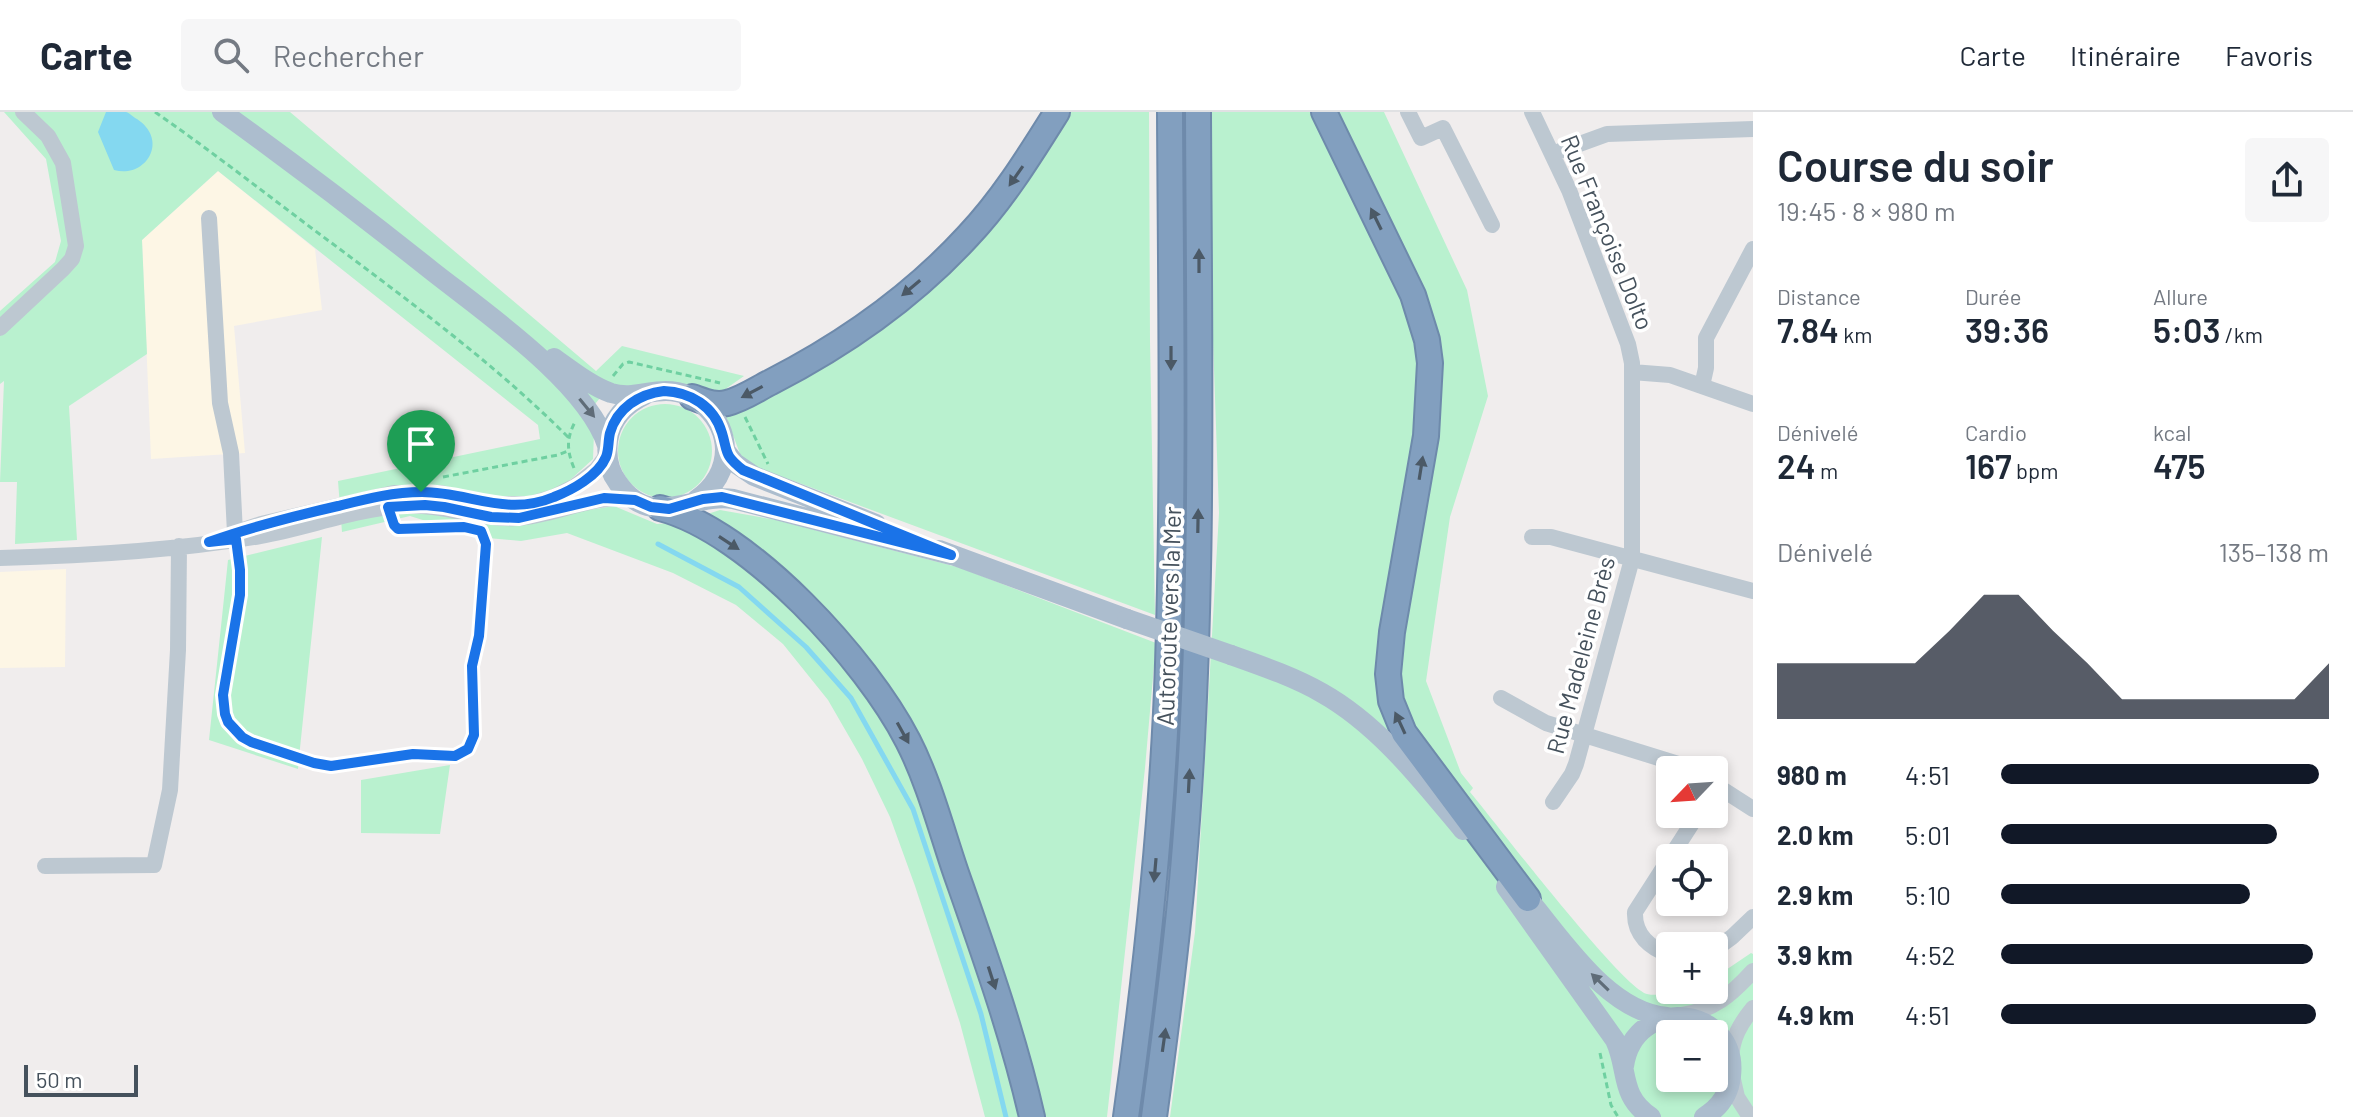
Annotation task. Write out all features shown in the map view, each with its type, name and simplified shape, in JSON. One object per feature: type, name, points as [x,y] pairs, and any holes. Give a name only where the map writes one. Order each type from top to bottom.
[{"type":"highway","points":[[692,397],[717,404],[737,400],[808,362],[874,319],[969,236],[1016,176],[1057,112]]},
{"type":"highway","name":"Autoroute vers la Mer","points":[[1126,1117],[1151,912],[1168,666],[1170,112]]},
{"type":"highway","points":[[1154,1117],[1184,868],[1194,680],[1198,522],[1198,112]]},
{"type":"highway","points":[[1324,112],[1413,295],[1427,340],[1430,363],[1426,436],[1392,632],[1388,674],[1391,701],[1404,733],[1528,899]]},
{"type":"highway","points":[[660,508],[711,530],[778,580],[859,667],[896,720],[917,762],[941,830],[1012,1039],[1032,1117]]},
{"type":"main road","points":[[222,112],[490,316],[565,383],[598,422],[616,481],[635,500],[660,508],[722,497],[951,555]]},
{"type":"main road","points":[[490,316],[602,389],[625,396],[664,391],[692,397],[707,408],[722,432],[725,450],[722,467],[714,483],[695,501]]},
{"type":"main road","points":[[607,450],[616,418],[629,404],[645,395]]},
{"type":"main road","points":[[725,450],[735,463],[754,476],[951,555],[1296,680],[1346,709],[1389,747],[1486,859],[1615,1040],[1630,1095],[1637,1106],[1651,1117]]},
{"type":"main road","points":[[1486,859],[1528,899],[1613,995],[1640,1012],[1669,1011],[1699,1020],[1713,1029],[1727,1049],[1731,1069],[1725,1096],[1704,1117]]},
{"type":"main road","points":[[1624,1070],[1627,1051],[1639,1033],[1669,1011]]},
{"type":"street","points":[[1408,112],[1421,138],[1443,128],[1492,225]]},
{"type":"street","name":"Rue Françoise Dolto","points":[[1532,112],[1569,190],[1628,344],[1632,372]]},
{"type":"street","points":[[0,328],[63,269],[72,259],[76,246],[63,163],[53,142],[27,115]]},
{"type":"street","points":[[1552,154],[1607,134],[1753,129]]},
{"type":"street","points":[[209,218],[220,403],[231,453],[235,536]]},
{"type":"street","points":[[1702,386],[1706,368],[1706,338],[1753,249]]},
{"type":"street","points":[[1632,372],[1664,373],[1753,404]]},
{"type":"street","name":"Rue Madeleine Brès","points":[[1553,802],[1572,774],[1632,559],[1632,372]]},
{"type":"street","points":[[235,536],[261,524],[385,495],[441,493],[488,504],[531,504],[574,487],[597,469],[607,450]]},
{"type":"street","points":[[0,558],[94,555],[179,546],[274,533],[388,507],[425,505],[491,517],[519,518],[604,498],[635,500]]},
{"type":"street","points":[[1532,537],[1551,537],[1753,591]]},
{"type":"street","points":[[45,866],[154,865],[170,790],[178,650],[179,546]]},
{"type":"street","points":[[1501,698],[1536,719],[1656,757]]},
{"type":"street","points":[[1728,795],[1753,809]]},
{"type":"street","points":[[1656,948],[1640,935],[1636,928],[1635,912],[1689,828]]},
{"type":"street","points":[[1728,940],[1753,917]]},
{"type":"street","points":[[1669,1011],[1704,1011],[1753,971]]},
{"type":"street","points":[[1750,1117],[1737,1097],[1731,1069],[1734,1038],[1753,1008]]},
{"type":"path","points":[[155,112],[470,350],[539,407],[569,438],[568,451],[564,453],[423,481],[421,492]]},
{"type":"path","points":[[388,507],[398,529],[464,527]]},
{"type":"path","points":[[235,536],[240,595],[223,695],[228,722],[251,742],[331,766],[413,754],[455,756],[468,749],[474,735],[472,666],[479,636],[486,544],[481,531],[472,529]]},
{"type":"path","points":[[1669,1011],[1679,1004]]},
{"type":"shaded area","points":[[218,171],[315,249],[322,310],[234,326],[245,453],[151,459],[142,240]]},
{"type":"shaded area","points":[[66,569],[65,667],[0,668],[0,572]]},
{"type":"green space","points":[[4,112],[290,112],[596,371],[622,346],[744,376],[717,395],[610,386],[585,416],[594,433],[593,459],[569,481],[576,512],[614,506],[657,524],[682,522],[720,510],[776,520],[961,568],[1156,643],[1107,1117],[985,1117],[960,1023],[915,886],[890,817],[862,759],[828,700],[783,644],[736,605],[673,573],[567,533],[521,541],[477,537],[410,516],[342,532],[338,481],[540,439],[538,425],[218,171],[142,240],[147,354],[69,406],[77,540],[15,544],[17,482],[0,482],[4,381],[0,384],[0,311],[55,262],[61,241],[46,159]]},
{"type":"green space","points":[[1066,112],[1149,112],[1155,615],[761,469],[742,459],[725,414],[843,353],[941,281],[1047,151]]},
{"type":"green space","points":[[1212,112],[1384,112],[1467,290],[1488,396],[1450,517],[1426,681],[1461,773],[1473,788],[1470,792],[1530,868],[1633,985],[1647,994],[1656,995],[1656,1004],[1728,1004],[1728,969],[1753,954],[1753,1117],[1170,1117],[1195,932],[1219,513],[1212,311]]},
{"type":"green space","points":[[665,404],[683,407],[698,418],[709,433],[712,451],[709,469],[698,484],[683,495],[665,498],[647,495],[632,484],[621,469],[618,451],[621,433],[632,418],[647,407]]},
{"type":"green space","points":[[322,537],[298,769],[209,740],[228,560]]},
{"type":"green space","points":[[450,765],[440,834],[361,833],[361,780]]},
{"type":"water","points":[[106,112],[127,113],[147,128],[152,147],[144,164],[125,171],[114,170],[98,132]]},
{"type":"waterway","points":[[658,544],[739,587],[806,647],[851,698],[913,809],[981,1014],[1006,1117]]},
{"type":"route","points":[[673,391],[692,397],[707,408],[722,432],[728,456],[743,470],[951,555],[722,497],[669,509],[651,507],[635,500],[604,498],[519,518],[491,517],[425,505],[388,507],[398,529],[464,527],[481,531],[486,544],[479,636],[472,666],[474,735],[468,749],[455,756],[413,754],[331,766],[291,756],[242,737],[228,722],[223,704],[240,595],[236,539],[209,542],[261,524],[385,495],[421,492],[517,506],[554,497],[582,482],[602,463],[616,418],[629,404],[654,392],[673,391]]}]
